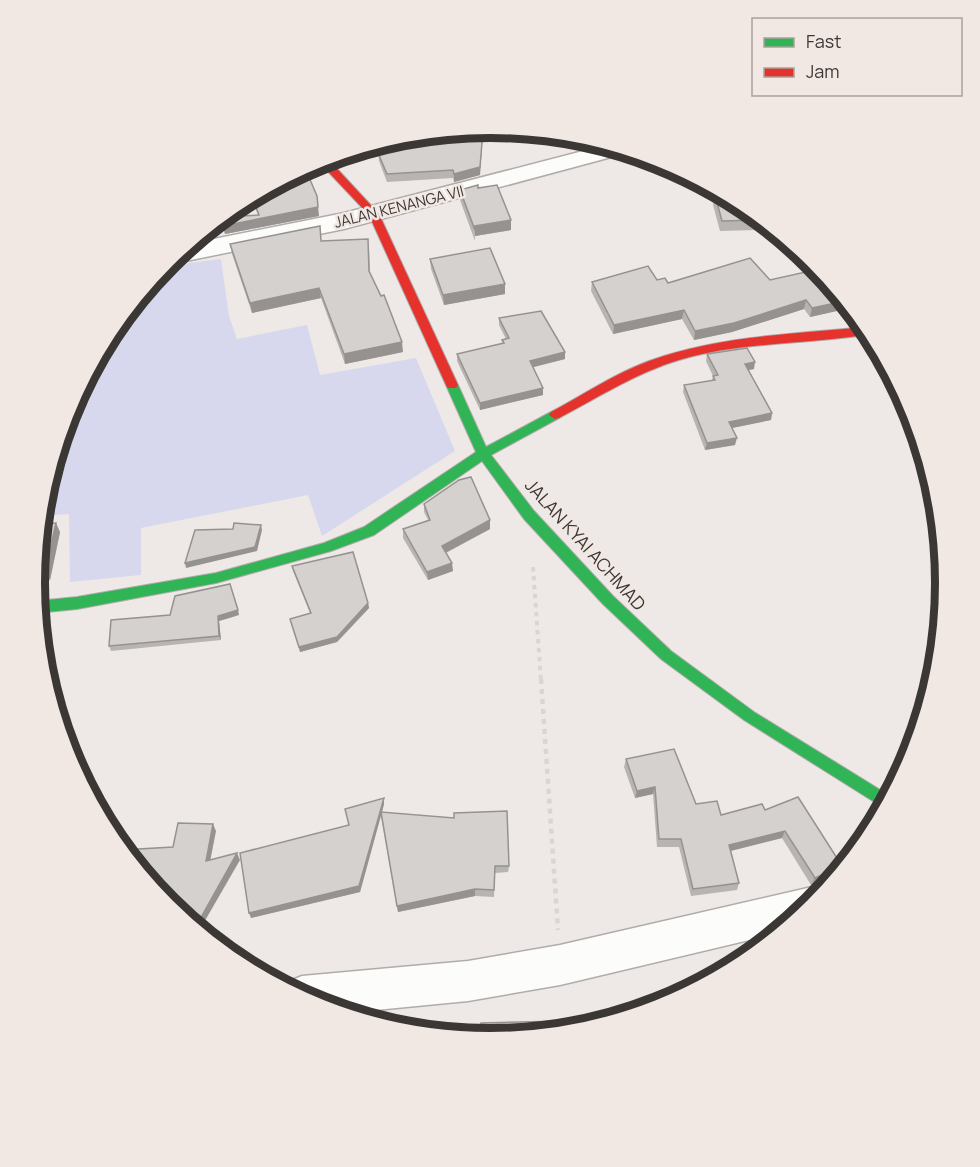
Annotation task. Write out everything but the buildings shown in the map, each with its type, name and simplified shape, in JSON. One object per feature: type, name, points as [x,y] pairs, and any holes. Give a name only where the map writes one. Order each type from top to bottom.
[{"type":"street","name":"JALAN KENANGA VII","points":[[194,252],[250,243],[374,214],[603,153]]},
{"type":"street","name":"JALAN KYAI ACHMAD","points":[[331,168],[374,214],[483,454],[529,515],[608,600],[666,655],[748,716],[880,797]]},
{"type":"street","points":[[46,606],[77,603],[216,578],[326,547],[369,531],[483,454],[650,365],[677,356],[731,344],[857,332]]},
{"type":"street","points":[[321,995],[468,981],[687,937],[790,911]]},
{"type":"path","points":[[529,515],[560,964]]},
{"type":"shaded area","points":[[221,259],[229,316],[237,339],[307,325],[320,375],[416,358],[455,451],[322,536],[308,495],[141,528],[141,575],[70,582],[69,514],[51,515],[60,468],[69,440],[91,387],[120,336],[155,290],[181,264]]},
{"type":"traffic: fast","points":[[452,385],[483,454],[529,515],[608,600],[666,655],[749,716],[880,797]]},
{"type":"traffic: fast","points":[[46,606],[77,603],[216,578],[326,547],[369,531],[483,454],[555,415]]},
{"type":"traffic: jam","points":[[331,168],[374,214],[452,385]]},
{"type":"traffic: jam","points":[[555,415],[628,375],[679,356],[732,344],[857,332]]}]
